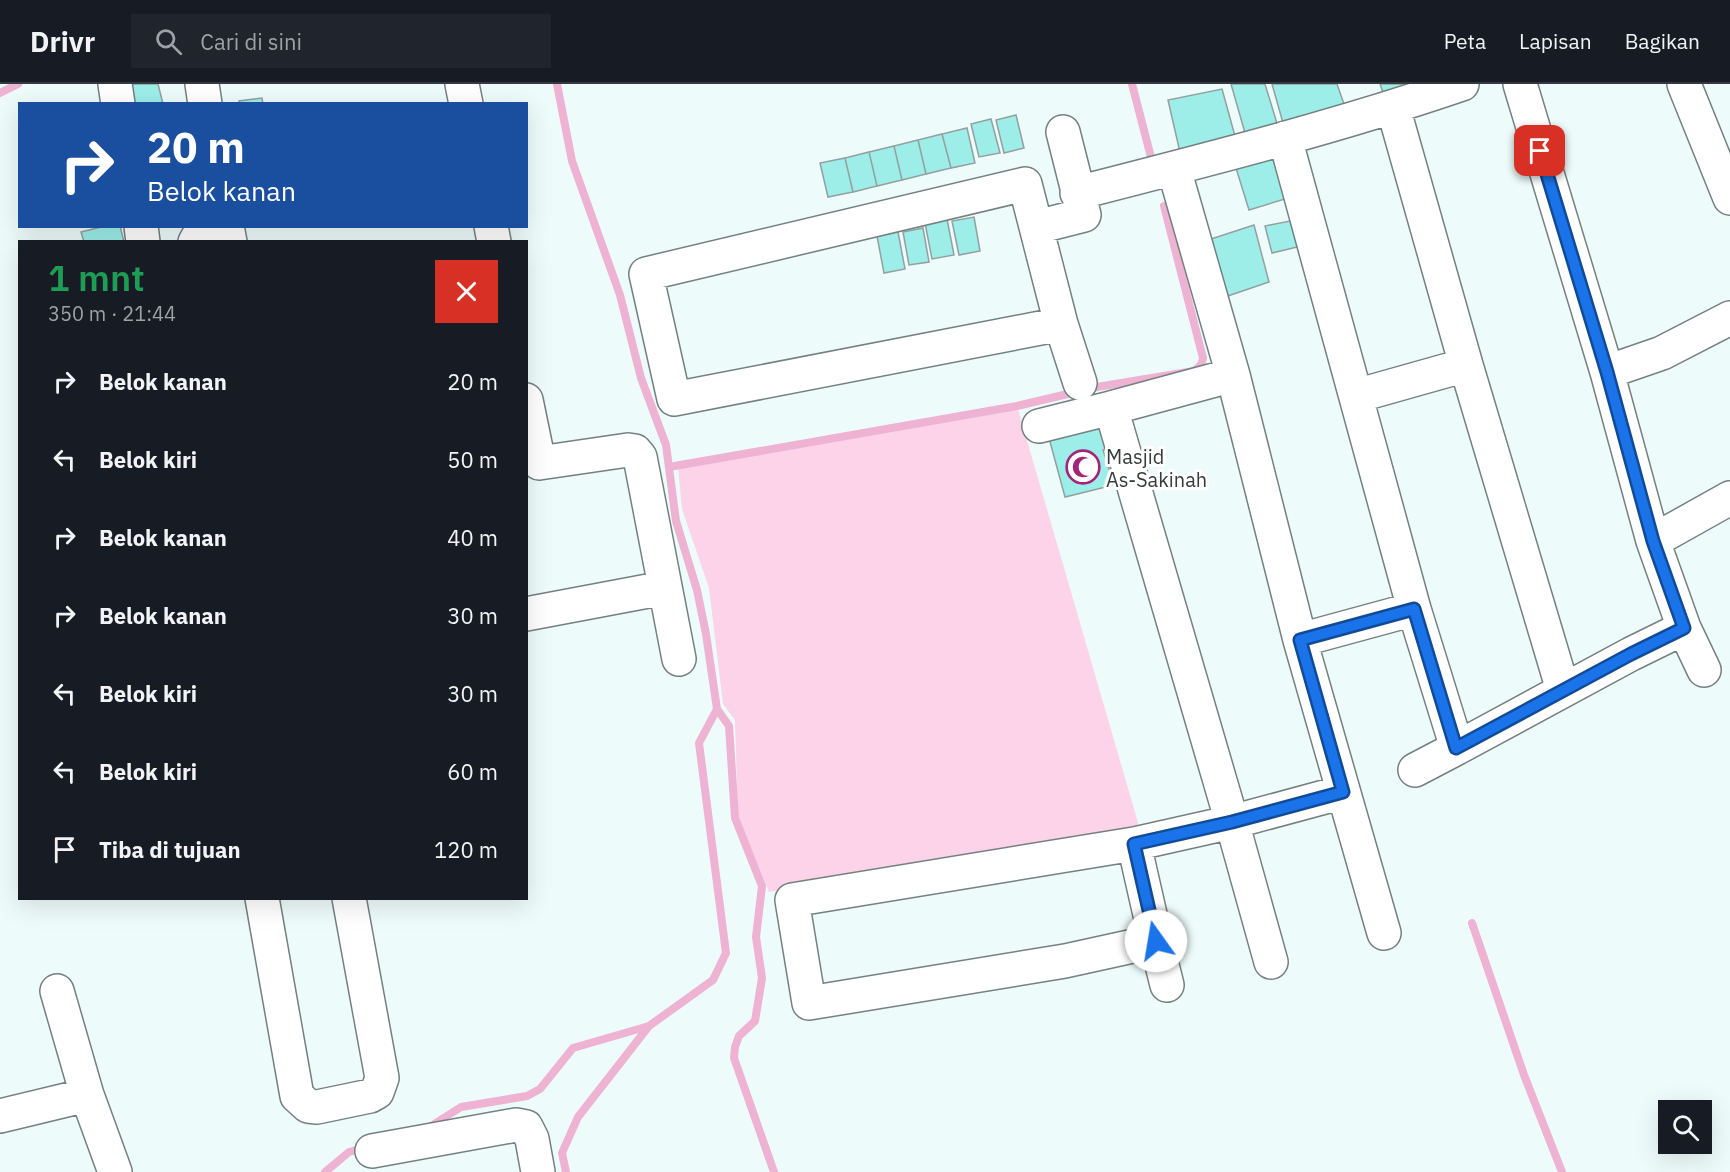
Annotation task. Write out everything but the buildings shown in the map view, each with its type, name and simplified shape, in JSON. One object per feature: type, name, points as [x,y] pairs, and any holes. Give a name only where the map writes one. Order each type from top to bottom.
[{"type":"street","points":[[115,84],[118,102]]},
{"type":"street","points":[[202,84],[205,102]]},
{"type":"street","points":[[462,84],[466,102]]},
{"type":"street","points":[[1061,324],[674,399],[646,274],[1025,184],[1078,194],[1176,179],[1285,138],[1394,107],[1462,84]]},
{"type":"street","points":[[1520,84],[1607,372],[1653,541],[1684,628],[1704,670]]},
{"type":"street","points":[[1684,84],[1730,198]]},
{"type":"street","points":[[1394,107],[1466,364],[1563,690]]},
{"type":"street","points":[[1063,132],[1078,194]]},
{"type":"street","points":[[1285,138],[1414,609],[1456,748]]},
{"type":"street","points":[[1176,179],[1233,375],[1300,640],[1384,933]]},
{"type":"street","points":[[1025,184],[1061,324],[1080,383]]},
{"type":"street","points":[[1037,227],[1078,194]]},
{"type":"street","points":[[1607,372],[1662,353],[1730,318]]},
{"type":"street","points":[[1356,396],[1466,364]]},
{"type":"street","points":[[1039,426],[1233,375]]},
{"type":"street","points":[[1111,408],[1271,962]]},
{"type":"street","points":[[528,418],[533,464],[628,450],[635,451],[640,457],[679,659]]},
{"type":"street","points":[[1653,541],[1730,498]]},
{"type":"street","points":[[528,614],[664,588]]},
{"type":"street","points":[[1300,640],[1414,609]]},
{"type":"street","points":[[1415,770],[1684,628]]},
{"type":"street","points":[[1156,941],[1065,961],[808,1003],[792,900],[1134,844],[1232,822],[1343,792]]},
{"type":"street","points":[[1134,844],[1167,985]]},
{"type":"street","points":[[262,900],[297,1096],[308,1106],[317,1107],[370,1096],[377,1092],[382,1078],[349,900]]},
{"type":"street","points":[[57,991],[87,1095],[116,1172]]},
{"type":"street","points":[[0,1116],[87,1095]]},
{"type":"street","points":[[372,1151],[516,1125],[526,1127],[532,1139],[538,1172]]},
{"type":"shaded area","points":[[1017,406],[1141,833],[769,892],[738,817],[735,720],[723,704],[709,588],[682,509],[678,466]]},
{"type":"waterway","points":[[0,93],[18,84]]},
{"type":"waterway","points":[[557,84],[572,161],[620,295],[641,378],[666,445],[676,521],[697,590],[717,709],[729,726],[735,818],[762,886],[756,937],[762,978],[755,1021],[739,1036],[734,1058],[774,1172]]},
{"type":"waterway","points":[[1132,84],[1153,165]]},
{"type":"waterway","points":[[669,467],[1017,406],[1097,387],[1194,371],[1201,365],[1203,358],[1164,206]]},
{"type":"waterway","points":[[428,1128],[461,1107],[527,1096],[540,1089],[573,1048],[649,1026],[713,980],[726,953],[699,743],[717,709]]},
{"type":"waterway","points":[[1472,923],[1524,1075],[1562,1172]]},
{"type":"waterway","points":[[566,1172],[562,1153],[578,1117],[649,1026]]},
{"type":"waterway","points":[[325,1172],[349,1152],[367,1147]]},
{"type":"place","name":"Masjid As-Sakinah","points":[[1083,467]]},
{"type":"route","points":[[1156,941],[1134,844],[1232,822],[1343,792],[1300,640],[1414,609],[1456,748],[1684,628],[1653,541],[1607,372],[1540,151]]}]
